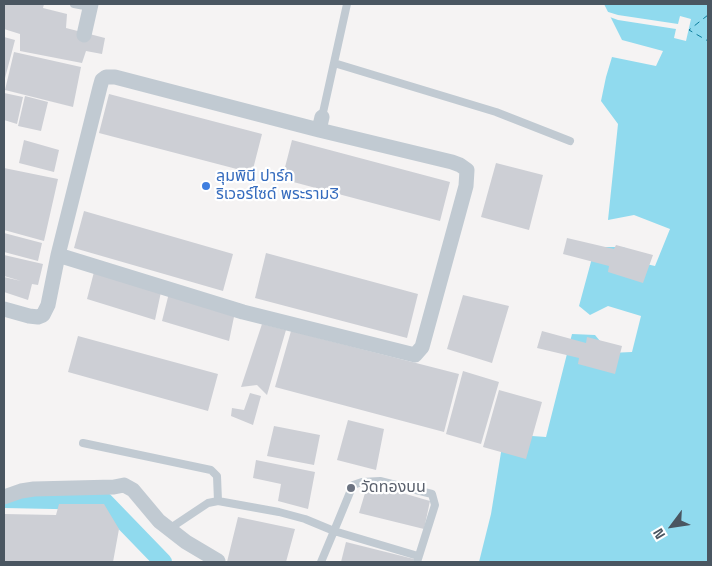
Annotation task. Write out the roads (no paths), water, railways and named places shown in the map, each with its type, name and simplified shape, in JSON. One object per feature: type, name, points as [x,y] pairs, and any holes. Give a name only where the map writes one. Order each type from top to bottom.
[{"type":"street","points":[[84,35],[90,5]]},
{"type":"street","points":[[4,310],[38,317],[43,315],[48,305],[58,255],[100,87],[102,80],[106,77],[115,77],[321,123],[460,164],[467,170],[466,186],[422,347],[414,355],[243,312],[58,255]]},
{"type":"street","points":[[6,496],[34,489],[114,487],[124,485],[133,490],[159,522],[186,542],[218,561]]},
{"type":"lane","points":[[74,4],[90,5]]},
{"type":"lane","points":[[321,123],[347,4]]},
{"type":"lane","points":[[334,63],[496,112],[570,141]]},
{"type":"lane","points":[[83,443],[211,470],[217,476],[218,501]]},
{"type":"lane","points":[[169,529],[208,503],[218,501],[280,512],[305,519],[334,531],[418,559],[435,505],[432,494],[380,480],[353,485],[334,531],[321,562]]},
{"type":"water","points":[[604,4],[708,4],[708,562],[479,562],[491,514],[504,434],[546,437],[572,334],[595,335],[610,353],[632,352],[641,316],[608,306],[590,315],[579,306],[595,247],[624,247],[633,261],[655,266],[670,229],[634,215],[608,220],[618,124],[601,101],[612,57],[656,66],[663,51],[622,40]]},
{"type":"waterway","points":[[4,499],[104,501],[163,562]]},
{"type":"place","name":"ลุมพินี ปาร์ก ริเวอร์ไซด์ พระราม3","points":[[206,186]]},
{"type":"place","name":"วัดทองบน","points":[[351,488]]}]
